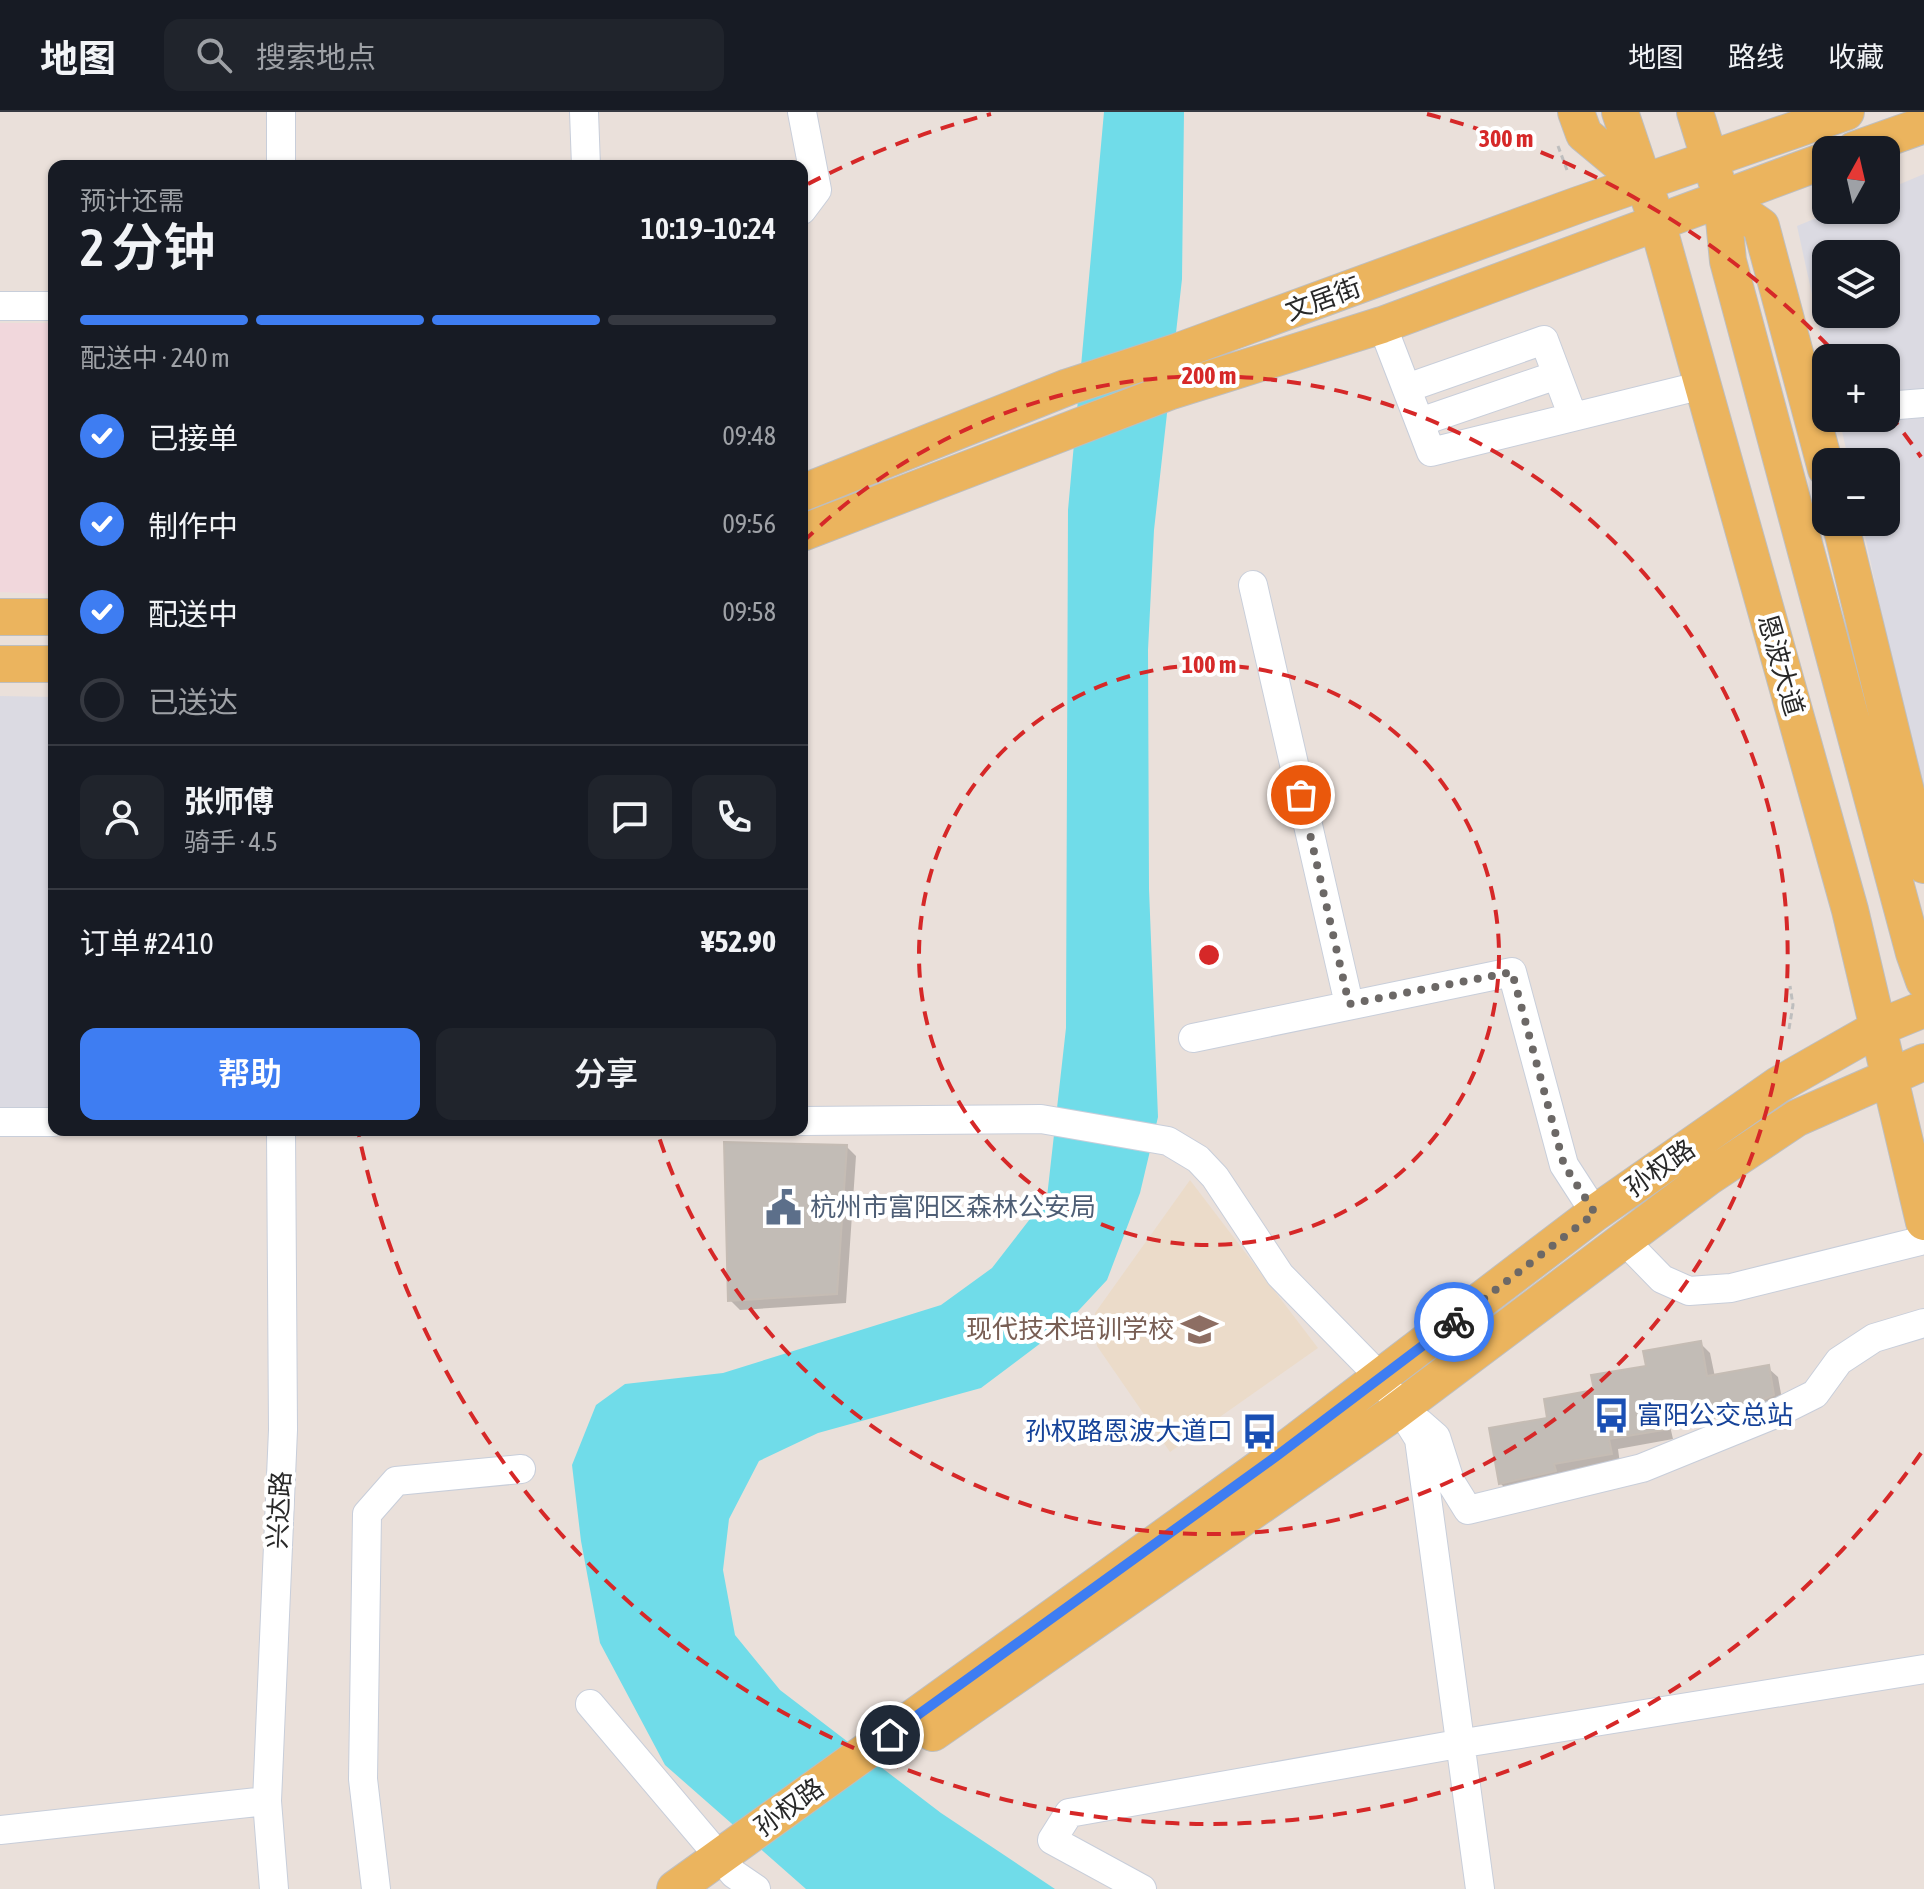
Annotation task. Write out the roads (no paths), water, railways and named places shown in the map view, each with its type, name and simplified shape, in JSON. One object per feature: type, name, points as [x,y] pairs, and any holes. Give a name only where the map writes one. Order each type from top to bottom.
[{"type":"main road","points":[[1576,112],[1584,134],[1643,183]]},
{"type":"main road","name":"恩波大道","points":[[1620,112],[1657,222],[1880,1027],[1924,1222]]},
{"type":"main road","name":"恩波大道","points":[[1695,112],[1722,199],[1728,261],[1924,981]]},
{"type":"main road","name":"文居街","points":[[808,491],[1068,387],[1179,351],[1709,158],[1846,112]]},
{"type":"main road","points":[[1893,136],[1924,125]]},
{"type":"main road","name":"文居街","points":[[808,531],[1171,391],[1382,325],[1812,165]]},
{"type":"main road","points":[[1722,199],[1761,226],[1812,390]]},
{"type":"main road","points":[[1843,536],[1923,859]]},
{"type":"main road","points":[[0,617],[48,617]]},
{"type":"main road","points":[[0,664],[48,664]]},
{"type":"main road","name":"孙权路","points":[[675,1889],[731,1877],[896,1745],[1595,1213],[1778,1085],[1880,1027],[1924,1009]]},
{"type":"main road","name":"孙权路","points":[[896,1745],[1401,1407],[1623,1239],[1797,1118],[1924,1062]]},
{"type":"street","points":[[281,112],[281,160]]},
{"type":"street","points":[[802,112],[817,190],[808,202]]},
{"type":"street","points":[[587,160],[592,113]]},
{"type":"street","points":[[0,306],[48,306]]},
{"type":"street","points":[[1382,325],[1431,452],[1703,385]]},
{"type":"street","points":[[1407,388],[1544,340],[1573,417]]},
{"type":"street","points":[[1420,422],[1557,375]]},
{"type":"street","points":[[1900,405],[1924,403]]},
{"type":"street","points":[[1253,585],[1349,1004]]},
{"type":"street","points":[[1193,1038],[1512,972],[1564,1165],[1595,1213]]},
{"type":"street","points":[[808,1121],[1041,1119],[1168,1141],[1198,1159],[1280,1275],[1381,1378],[1419,1439],[1480,1889]]},
{"type":"street","points":[[0,1122],[48,1122]]},
{"type":"street","name":"兴达路","points":[[274,1889],[267,1801],[283,1430],[281,1136]]},
{"type":"street","points":[[1623,1239],[1662,1279],[1689,1291],[1731,1288],[1924,1240]]},
{"type":"street","points":[[1401,1407],[1436,1437],[1450,1481],[1468,1510],[1642,1468],[1775,1414],[1815,1394],[1839,1361],[1874,1338],[1924,1323]]},
{"type":"street","points":[[376,1889],[363,1779],[367,1514],[396,1481],[521,1469]]},
{"type":"street","points":[[1142,1889],[1052,1840],[1069,1813],[1458,1744],[1924,1669]]},
{"type":"street","points":[[590,1704],[731,1877]]},
{"type":"street","points":[[0,1830],[267,1801]]},
{"type":"water","points":[[1104,112],[1184,112],[1182,279],[1154,530],[1148,650],[1149,889],[1158,1117],[1140,1193],[1107,1280],[1066,1324],[981,1388],[818,1433],[759,1461],[729,1519],[723,1570],[735,1635],[780,1690],[941,1813],[1055,1889],[806,1889],[665,1765],[600,1643],[581,1541],[572,1465],[596,1405],[625,1384],[723,1373],[941,1305],[992,1268],[1047,1197],[1066,1028],[1068,510]]},
{"type":"place","name":"杭州市富阳区森林公安局","points":[[784,1207]]},
{"type":"place","name":"现代技术培训学校","points":[[1200,1329]]},
{"type":"place","name":"富阳公交总站","points":[[1611,1415]]},
{"type":"place","name":"孙权路恩波大道口","points":[[1259,1431]]}]
